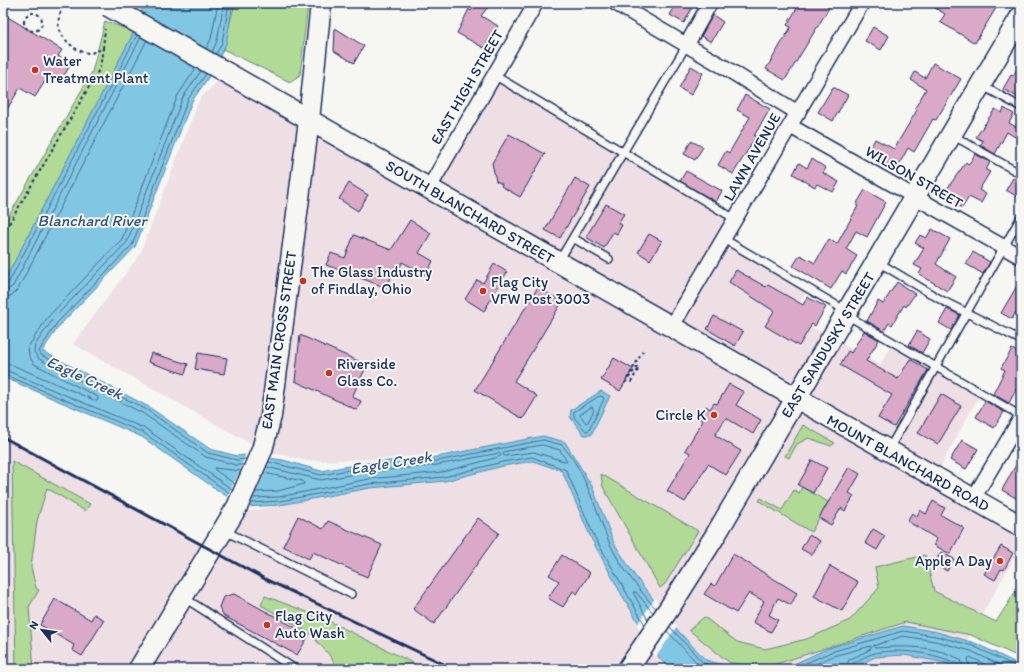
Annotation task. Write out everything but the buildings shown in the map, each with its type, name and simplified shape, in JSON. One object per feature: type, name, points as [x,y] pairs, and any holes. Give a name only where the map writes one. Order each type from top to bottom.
[{"type":"main road","name":"EAST MAIN CROSS STREET","points":[[139,669],[237,507],[262,450],[271,416],[309,120],[321,3]]},
{"type":"main road","name":"SOUTH BLANCHARD STREET","points":[[105,4],[429,188],[796,400]]},
{"type":"main road","name":"EAST SANDUSKY STREET","points":[[628,669],[670,608],[715,536],[878,262],[1021,16]]},
{"type":"main road","name":"MOUNT BLANCHARD ROAD","points":[[796,400],[1021,526]]},
{"type":"street","name":"EAST HIGH STREET","points":[[429,188],[536,3]]},
{"type":"street","points":[[615,3],[798,113]]},
{"type":"street","points":[[686,46],[710,3]]},
{"type":"street","name":"LAWN AVENUE","points":[[671,328],[862,3]]},
{"type":"street","name":"WILSON STREET","points":[[790,126],[1021,257]]},
{"type":"street","points":[[973,499],[1021,417]]},
{"type":"lane","points":[[558,263],[686,46]]},
{"type":"lane","points":[[494,75],[735,219]]},
{"type":"lane","points":[[981,85],[1021,107]]},
{"type":"lane","points":[[952,135],[1021,174]]},
{"type":"lane","points":[[888,451],[1021,218]]},
{"type":"lane","points":[[573,238],[609,259]]},
{"type":"lane","points":[[724,239],[848,312],[854,320],[1021,417]]},
{"type":"lane","points":[[878,262],[942,301],[967,312],[1021,340]]},
{"type":"lane","points":[[223,530],[351,594]]},
{"type":"lane","points":[[182,597],[295,669]]},
{"type":"path","points":[[64,3],[58,26],[61,36],[74,48],[86,53],[93,53],[102,48]]},
{"type":"path","points":[[29,13],[37,14],[41,18],[42,24],[35,30],[29,30],[24,23],[25,17],[29,13]]},
{"type":"path","points":[[3,234],[100,68],[105,29]]},
{"type":"path","points":[[625,383],[643,351]]},
{"type":"path","points":[[628,379],[629,380],[637,367],[639,368],[631,382],[633,383]]},
{"type":"shaded area","points":[[227,73],[429,188],[494,75],[735,219],[724,239],[808,289],[792,316],[880,365],[893,342],[981,392],[935,477],[1021,526],[1021,546],[961,651],[997,669],[3,669],[3,437],[210,550],[232,515],[515,455],[447,453],[381,459],[306,461],[262,450],[73,344],[140,254],[200,98]]},
{"type":"green space","points":[[235,3],[308,3],[300,75],[290,82],[223,49]]},
{"type":"green space","points":[[105,21],[134,32],[3,284],[3,226],[92,72]]},
{"type":"green space","points":[[803,425],[835,443],[831,446],[809,438],[797,444],[789,458],[785,456]]},
{"type":"green space","points":[[12,461],[90,504],[85,511],[47,488],[37,521],[31,567],[36,588],[39,590],[29,607],[34,669],[16,669]]},
{"type":"green space","points":[[601,474],[698,531],[665,584],[660,588],[603,487]]},
{"type":"green space","points":[[802,487],[828,502],[811,532],[759,501],[761,498],[782,510],[794,490],[799,493]]},
{"type":"green space","points":[[925,555],[934,591],[996,622],[1021,583],[1021,658],[971,635],[906,622],[767,667],[730,663],[689,630],[704,617],[737,642],[765,649],[807,639],[850,620],[879,588],[875,567]]},
{"type":"green space","points":[[265,596],[323,618],[425,669],[336,669],[329,654],[311,634],[261,605]]},
{"type":"water","points":[[144,3],[233,3],[226,44],[212,72],[192,101],[135,247],[60,325],[42,351],[149,407],[210,449],[237,456],[247,455],[283,460],[321,471],[366,463],[436,457],[543,436],[565,442],[592,486],[614,543],[635,576],[680,633],[706,660],[734,668],[785,668],[829,648],[903,626],[937,632],[975,643],[1020,665],[1021,669],[958,669],[946,663],[904,655],[875,657],[851,669],[672,669],[660,659],[619,590],[591,538],[562,471],[533,461],[503,466],[445,481],[370,488],[280,505],[245,507],[223,494],[142,437],[3,377],[3,284],[134,32]]},
{"type":"water","points":[[601,391],[610,396],[591,435],[584,435],[570,417],[571,410]]},
{"type":"pier","points":[[246,453],[272,457],[249,509],[245,509],[226,498],[238,475]]},
{"type":"pier","points":[[655,598],[677,626],[656,657],[637,625]]},
{"type":"railway","points":[[3,437],[265,579],[454,669]]},
{"type":"place","name":"Water Treatment Plant","points":[[35,70]]},
{"type":"place","name":"The Glass Industry of Findlay, Ohio","points":[[303,281]]},
{"type":"place","name":"Flag City VFW Post 3003","points":[[483,291]]},
{"type":"place","name":"Riverside Glass Co.","points":[[329,373]]},
{"type":"place","name":"Circle K","points":[[714,415]]},
{"type":"place","name":"Apple A Day","points":[[1000,561]]},
{"type":"place","name":"Flag City Auto Wash","points":[[267,625]]},
{"type":"water label","name":"Blanchard River","points":[[92,220]]},
{"type":"water label","name":"Eagle Creek","points":[[85,377]]},
{"type":"water label","name":"Eagle Creek","points":[[391,462]]}]
